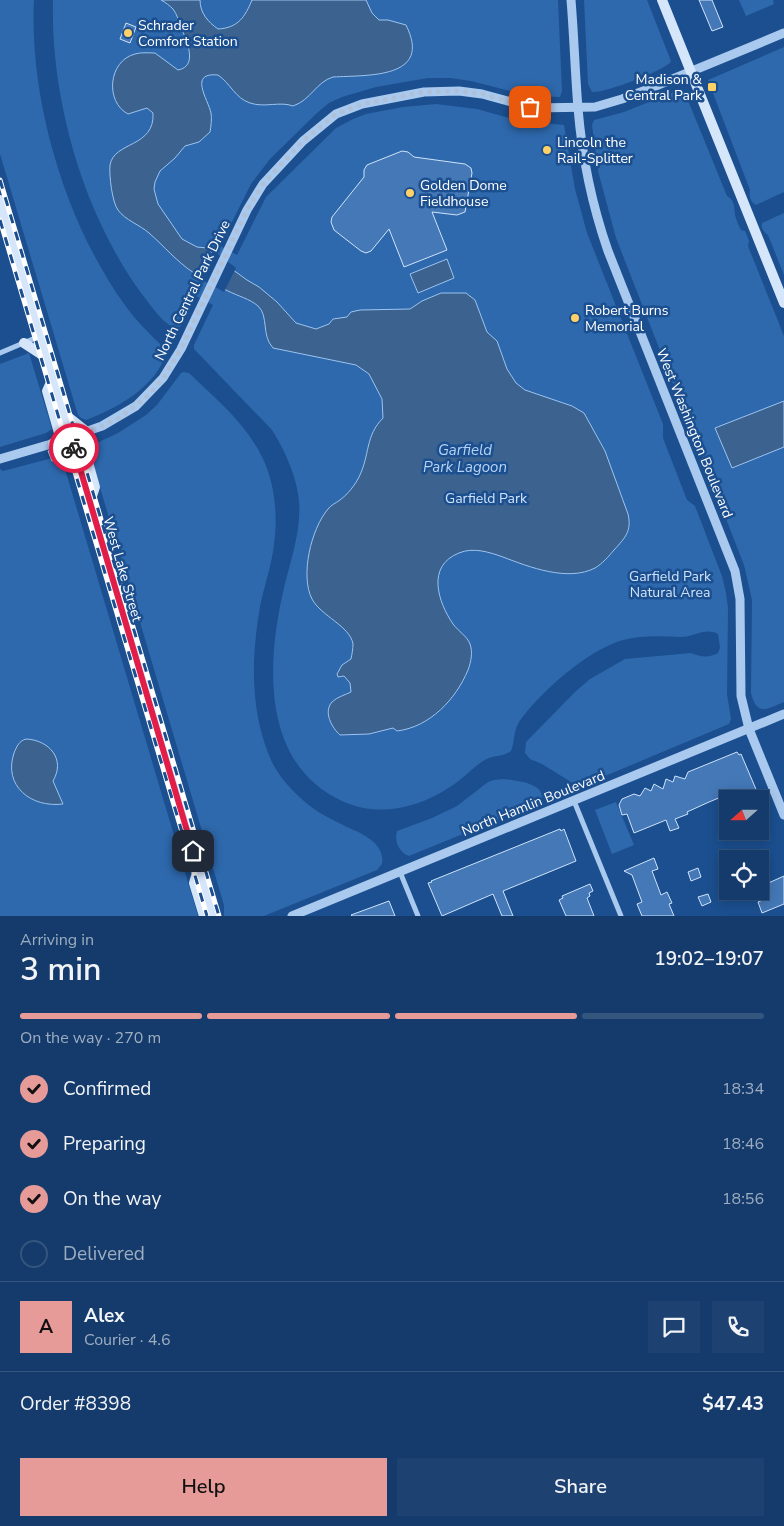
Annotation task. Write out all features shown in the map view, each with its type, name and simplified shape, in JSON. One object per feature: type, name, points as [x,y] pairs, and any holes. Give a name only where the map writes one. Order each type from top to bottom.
[{"type":"main road","points":[[662,0],[784,303]]},
{"type":"main road","name":"West Lake Street","points":[[0,200],[212,916]]},
{"type":"main road","points":[[24,343],[47,358]]},
{"type":"main road","points":[[53,378],[47,391],[95,487],[90,502]]},
{"type":"main road","points":[[63,413],[77,461]]},
{"type":"main road","points":[[198,869],[194,882],[204,916]]},
{"type":"street","name":"West Washington Boulevard","points":[[571,0],[578,107],[589,186],[597,218],[608,251],[735,571],[740,599],[741,696],[749,729],[784,815]]},
{"type":"street","name":"North Central Park Drive","points":[[0,459],[102,426],[119,418],[149,395],[163,378],[181,349],[247,210],[263,184],[303,141],[336,114],[347,108],[416,93],[459,91],[482,94],[534,108],[595,107],[622,99],[784,32]]},
{"type":"street","points":[[0,353],[40,336]]},
{"type":"street","name":"North Hamlin Boulevard","points":[[292,916],[784,714]]},
{"type":"street","points":[[574,801],[621,916]]},
{"type":"street","points":[[400,872],[418,916]]},
{"type":"green space","points":[[0,0],[34,0],[34,38],[38,77],[55,157],[68,196],[84,234],[102,269],[127,308],[166,352],[161,364],[145,386],[110,410],[86,420],[78,415],[0,154]]},
{"type":"green space","name":"Garfield Park","points":[[53,0],[558,0],[562,91],[560,97],[529,96],[471,81],[450,78],[428,78],[376,87],[342,97],[329,103],[317,113],[270,159],[251,184],[220,246],[237,255],[266,197],[336,128],[366,114],[403,107],[436,104],[477,109],[520,121],[564,125],[575,189],[587,233],[663,424],[663,438],[687,500],[695,506],[722,576],[728,608],[727,694],[731,719],[729,724],[579,787],[542,764],[530,759],[525,753],[526,742],[590,679],[625,659],[691,653],[708,656],[718,653],[720,648],[718,634],[713,632],[681,637],[637,637],[610,645],[580,662],[539,698],[519,722],[511,751],[483,761],[454,784],[425,800],[397,808],[384,810],[370,809],[342,801],[316,785],[297,764],[285,740],[277,713],[273,684],[277,625],[299,519],[298,493],[291,468],[272,430],[194,349],[194,345],[213,305],[196,296],[181,326],[178,328],[170,325],[148,302],[126,270],[106,235],[89,198],[65,119],[58,79]]},
{"type":"green space","points":[[584,0],[647,0],[671,61],[670,63],[632,81],[609,89],[592,92],[588,84]]},
{"type":"green space","points":[[739,0],[773,0],[774,4],[746,16]]},
{"type":"green space","points":[[784,47],[784,192],[756,205],[750,199],[750,190],[708,80]]},
{"type":"green space","points":[[679,90],[685,93],[727,196],[733,203],[737,221],[741,230],[745,231],[749,241],[748,246],[784,336],[784,702],[768,709],[756,706],[751,693],[752,600],[744,565],[616,238],[598,171],[592,125],[594,120],[624,112]]},
{"type":"green space","points":[[784,213],[784,275],[768,235],[763,230],[762,223]]},
{"type":"green space","points":[[29,353],[52,429],[46,433],[0,447],[0,364]]},
{"type":"green space","points":[[181,373],[189,373],[240,423],[263,459],[273,489],[275,533],[272,560],[260,607],[254,665],[254,685],[259,723],[271,760],[274,767],[293,791],[313,809],[368,838],[375,843],[382,856],[382,864],[377,870],[264,916],[224,916],[224,905],[88,447],[118,433],[146,415],[157,405]]},
{"type":"green space","points":[[60,456],[198,916],[0,916],[0,469],[3,471]]},
{"type":"green space","points":[[504,779],[523,782],[536,787],[542,796],[541,802],[409,856],[400,849],[396,839],[397,831],[457,806],[488,782]]},
{"type":"green space","points":[[616,802],[634,845],[612,854],[595,810]]},
{"type":"water","name":"Garfield Park Lagoon","points":[[161,0],[200,0],[201,9],[205,17],[218,29],[236,24],[247,12],[252,0],[366,0],[372,13],[379,20],[388,20],[406,25],[412,43],[411,56],[404,65],[379,74],[327,79],[304,100],[293,106],[250,103],[240,98],[218,75],[209,75],[204,78],[202,88],[211,115],[210,132],[199,142],[185,146],[160,171],[154,189],[158,204],[182,239],[197,247],[207,248],[218,259],[259,287],[277,302],[296,323],[316,329],[329,324],[333,319],[347,317],[351,312],[360,310],[410,309],[422,301],[441,293],[466,293],[475,300],[487,332],[497,341],[507,369],[516,383],[525,390],[572,406],[584,413],[605,451],[628,514],[629,525],[624,538],[600,564],[584,572],[573,574],[549,572],[492,553],[475,550],[464,551],[449,559],[442,566],[439,575],[440,595],[453,624],[467,638],[470,644],[470,664],[463,681],[449,701],[431,718],[409,728],[397,731],[393,728],[369,734],[340,735],[334,728],[328,715],[328,710],[334,700],[351,692],[350,683],[344,676],[338,677],[337,674],[342,665],[351,659],[353,644],[347,632],[316,605],[312,599],[307,578],[309,553],[317,528],[328,509],[346,495],[357,480],[370,439],[383,418],[382,399],[369,374],[356,365],[273,348],[269,343],[263,315],[258,306],[248,299],[215,285],[188,269],[149,233],[121,214],[114,201],[110,169],[113,157],[148,133],[152,124],[153,113],[147,108],[128,114],[116,101],[113,92],[113,82],[119,65],[126,58],[137,53],[155,53],[178,70],[184,68],[188,63],[188,45],[176,13]]},
{"type":"water","points":[[447,259],[454,278],[418,293],[410,274]]},
{"type":"water","points":[[784,401],[784,447],[732,468],[715,428]]},
{"type":"water","points":[[26,739],[42,743],[53,752],[58,765],[53,781],[63,804],[40,802],[22,792],[16,785],[12,765],[14,753],[20,742]]},
{"type":"pier","points":[[213,250],[236,268],[224,292],[199,278]]},
{"type":"building","points":[[699,0],[712,0],[723,27],[712,31]]},
{"type":"building","name":"Schrader Comfort Station","points":[[126,23],[136,27],[130,43],[120,39]]},
{"type":"building","name":"Golden Dome Fieldhouse","points":[[402,151],[408,152],[414,157],[465,164],[471,168],[472,173],[465,212],[457,215],[432,212],[447,250],[404,267],[389,229],[371,251],[366,253],[334,230],[331,222],[332,217],[364,177],[364,170],[367,165]]},
{"type":"building","points":[[94,435],[97,447],[93,448],[96,457],[94,458],[88,439]]},
{"type":"building","points":[[51,450],[71,465],[60,468],[57,460],[52,461],[48,451]]},
{"type":"building","points":[[737,752],[739,755],[741,754],[756,790],[719,790],[719,798],[675,819],[679,828],[670,831],[666,820],[634,833],[627,814],[622,815],[619,805],[622,799],[634,794],[640,796],[645,788],[651,791],[654,784],[663,789],[666,779],[673,782],[675,776],[685,779],[688,772]]},
{"type":"building","points":[[560,829],[561,831],[564,829],[576,861],[503,891],[513,916],[502,916],[493,894],[442,916],[428,883]]},
{"type":"building","points":[[654,858],[658,869],[652,871],[661,895],[667,892],[672,903],[669,904],[674,916],[642,916],[637,904],[642,902],[632,875],[624,871]]},
{"type":"building","points":[[698,868],[701,877],[691,881],[688,872]]},
{"type":"building","points":[[784,876],[784,904],[762,913],[758,902],[769,900],[769,883]]},
{"type":"building","points":[[590,884],[593,891],[589,893],[590,896],[587,898],[594,916],[566,916],[559,900],[563,898],[562,896]]},
{"type":"building","points":[[708,894],[711,902],[702,906],[698,897]]},
{"type":"building","points":[[389,901],[395,916],[351,915]]},
{"type":"railway","points":[[0,180],[219,916]]},
{"type":"railway","points":[[0,220],[207,916]]},
{"type":"way so far","points":[[74,448],[70,438],[119,418],[149,395],[163,378],[181,349],[247,210],[263,184],[303,141],[336,114],[347,108],[386,98],[424,92],[459,91],[482,94],[509,103],[530,107]]},
{"type":"place","name":"Schrader Comfort Station","points":[[128,33]]},
{"type":"place","name":"Madison & Central Park","points":[[712,87]]},
{"type":"place","name":"Lincoln the Rail-Splitter","points":[[547,150]]},
{"type":"place","name":"Golden Dome Fieldhouse","points":[[410,193]]},
{"type":"place","name":"Robert Burns Memorial","points":[[575,318]]},
{"type":"route","points":[[74,448],[193,851]]},
{"type":"park label","name":"Garfield Park Natural Area","points":[[670,584]]}]
